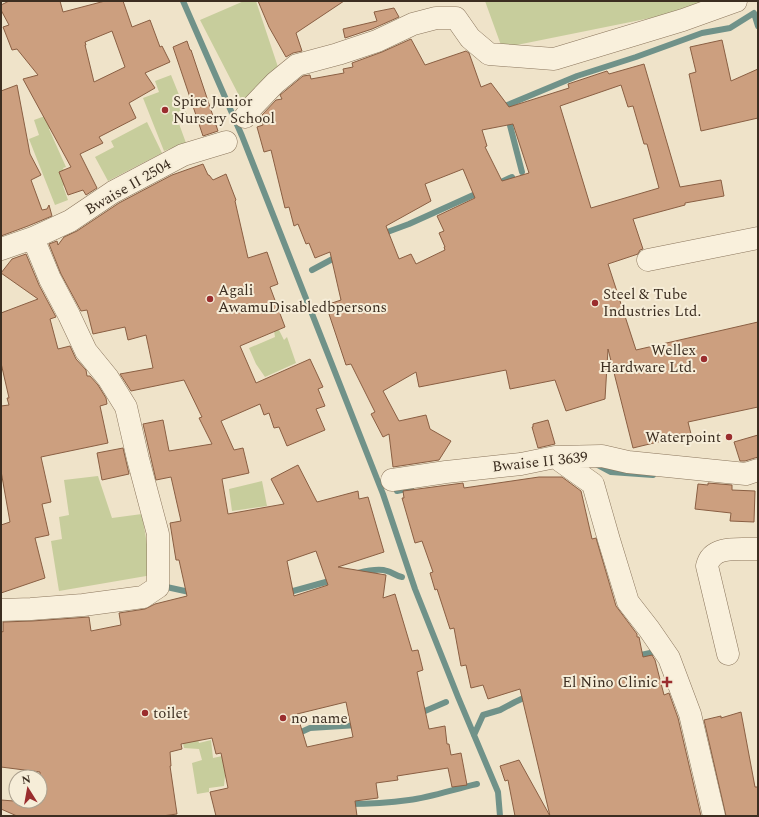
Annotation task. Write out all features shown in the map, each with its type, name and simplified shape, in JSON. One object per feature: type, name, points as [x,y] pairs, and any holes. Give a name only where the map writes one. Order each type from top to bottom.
[{"type":"street","points":[[245,117],[252,107],[275,83],[297,65],[338,54],[377,41],[413,24],[436,18],[456,18],[470,38],[489,54],[554,59],[683,20],[736,1]]},
{"type":"street","name":"Bwaise II 2504","points":[[1,249],[33,238],[70,221],[113,192],[183,155],[226,142]]},
{"type":"street","points":[[1,610],[83,605],[143,597],[158,587],[158,534],[126,407],[108,378],[86,351],[70,315],[48,273],[33,238]]},
{"type":"street","points":[[648,260],[758,238]]},
{"type":"street","name":"Bwaise II 3639","points":[[392,480],[454,471],[521,464],[555,457],[602,456],[628,462],[754,478]]},
{"type":"street","points":[[555,457],[593,484],[628,602],[669,658],[690,714],[714,816]]},
{"type":"street","points":[[728,654],[707,566],[708,560],[716,552],[724,550],[758,549]]},
{"type":"green space","points":[[244,1],[256,1],[281,76],[247,111],[200,20]]},
{"type":"green space","points":[[485,1],[704,1],[695,9],[502,48]]},
{"type":"green space","points":[[171,75],[188,117],[178,121],[186,143],[164,151],[143,98],[159,92],[155,81]]},
{"type":"green space","points":[[64,109],[68,121],[49,129],[66,167],[63,168],[69,182],[63,186],[68,200],[55,205],[29,139],[39,135],[34,120]]},
{"type":"green space","points":[[147,122],[162,153],[108,181],[95,157],[114,147],[111,141]]},
{"type":"green space","points":[[278,328],[284,340],[287,337],[296,363],[265,377],[256,364],[249,348],[275,337],[274,331]]},
{"type":"green space","points":[[98,476],[112,518],[142,514],[152,575],[59,591],[51,541],[62,539],[59,517],[69,515],[64,480]]},
{"type":"green space","points":[[262,481],[267,506],[232,511],[229,489]]},
{"type":"green space","points":[[193,721],[199,743],[211,740],[213,758],[227,755],[224,786],[209,788],[209,792],[197,794],[192,763],[202,760],[199,749],[184,748],[180,729]]},
{"type":"building","points":[[9,1],[60,1],[63,12],[105,1],[123,1],[132,27],[150,20],[160,47],[162,46],[170,62],[145,73],[155,88],[129,103],[136,118],[99,137],[103,143],[80,154],[97,188],[86,195],[83,190],[68,195],[59,172],[71,167],[23,79],[38,75],[17,49],[12,50],[3,27],[9,25],[1,10],[1,5]],"holes":[[[112,31],[125,67],[94,82],[85,42]]]},
{"type":"building","points":[[258,1],[344,1],[296,33],[302,51],[293,53],[286,57],[269,27]]},
{"type":"building","points":[[394,8],[399,17],[372,29],[345,38],[343,29],[377,21],[374,12]]},
{"type":"building","points":[[411,39],[425,65],[466,51],[469,53],[481,87],[491,83],[509,107],[569,88],[568,84],[607,71],[609,74],[644,64],[680,187],[721,180],[724,196],[685,203],[685,205],[633,219],[643,249],[640,250],[638,254],[608,264],[636,350],[758,322],[758,407],[688,422],[691,434],[633,448],[608,349],[605,399],[566,411],[555,380],[510,389],[506,370],[419,387],[416,372],[383,391],[399,421],[426,415],[430,429],[451,441],[439,460],[393,467],[389,434],[383,437],[371,414],[375,412],[351,364],[346,365],[326,305],[341,300],[330,252],[315,258],[309,243],[306,244],[298,224],[294,226],[289,207],[285,208],[271,150],[264,152],[257,127],[263,125],[262,115],[276,100],[282,99],[280,95],[303,76],[310,75],[311,79],[344,73],[343,69],[353,67],[352,63]],"holes":[[[621,85],[628,107],[633,106],[644,144],[647,144],[659,188],[591,208],[560,106]],[[513,124],[529,173],[502,181],[485,147],[487,146],[482,130]],[[463,169],[475,198],[437,216],[444,231],[439,233],[445,250],[416,264],[411,254],[399,259],[386,226],[431,201],[425,184]]]},
{"type":"building","points":[[722,40],[731,81],[758,69],[758,118],[701,131],[689,74],[696,72],[690,47]]},
{"type":"building","points":[[187,41],[218,131],[203,136],[173,47]]},
{"type":"building","points":[[17,85],[30,154],[41,175],[31,180],[42,210],[47,209],[49,205],[52,216],[1,236],[1,91]]},
{"type":"building","points":[[203,164],[208,175],[213,180],[226,174],[236,200],[248,258],[267,252],[278,284],[270,287],[285,327],[240,346],[256,383],[310,359],[323,387],[318,389],[325,406],[316,409],[325,430],[287,446],[279,427],[274,428],[269,413],[264,415],[260,404],[221,421],[234,450],[243,448],[249,473],[222,479],[228,514],[284,504],[271,479],[298,465],[317,502],[358,491],[359,499],[368,497],[384,552],[338,567],[386,575],[383,598],[395,594],[412,651],[418,650],[423,670],[417,672],[429,729],[445,726],[447,744],[449,744],[451,755],[461,753],[467,785],[452,787],[448,768],[397,776],[398,780],[376,783],[378,798],[355,801],[357,816],[216,816],[210,792],[228,788],[221,753],[216,754],[212,738],[181,744],[182,749],[170,752],[170,766],[177,814],[162,816],[17,816],[1,809],[1,800],[8,801],[8,809],[48,809],[48,769],[17,769],[1,767],[1,631],[3,632],[3,622],[89,617],[91,631],[121,625],[119,613],[145,609],[155,604],[187,596],[179,560],[176,560],[170,523],[181,521],[171,477],[156,480],[143,424],[163,420],[169,451],[212,444],[199,418],[202,417],[184,380],[131,391],[120,374],[153,368],[146,335],[128,340],[125,327],[93,334],[87,310],[81,311],[61,274],[49,244],[57,241],[58,245],[64,237],[77,231],[119,203],[172,175]],"holes":[[[316,551],[328,585],[294,596],[287,561]],[[346,702],[353,737],[307,747],[297,714]]]},
{"type":"building","points":[[26,254],[39,285],[56,317],[50,319],[58,349],[70,346],[76,359],[86,370],[87,376],[90,376],[98,385],[106,398],[107,404],[100,406],[108,443],[41,457],[51,502],[42,504],[49,535],[35,538],[45,578],[1,593],[1,525],[10,522],[1,471],[1,406],[9,405],[7,398],[9,398],[1,363],[1,313],[38,299],[1,273],[12,259]]},
{"type":"building","points":[[548,420],[555,444],[538,448],[532,427],[533,424]]},
{"type":"building","points":[[758,435],[758,457],[740,461],[734,442]]},
{"type":"building","points":[[123,448],[129,474],[102,480],[97,453]]},
{"type":"building","points":[[539,477],[562,477],[581,491],[592,539],[596,538],[616,606],[637,634],[637,637],[639,637],[643,657],[652,655],[655,660],[664,695],[669,693],[678,718],[701,816],[550,816],[520,689],[488,699],[483,685],[471,688],[466,665],[461,666],[454,628],[450,629],[437,589],[435,590],[430,573],[433,572],[422,541],[415,543],[402,498],[404,498],[403,491],[463,483],[464,488]]},
{"type":"building","points":[[708,483],[732,485],[732,490],[755,491],[754,522],[730,521],[731,513],[695,509],[698,484],[708,485]]},
{"type":"building","points":[[741,712],[755,787],[758,787],[758,816],[726,816],[704,720],[721,716],[721,718]]},
{"type":"building","points":[[519,760],[550,816],[515,816],[508,780],[505,781],[500,766]]},
{"type":"waterway","points":[[183,1],[242,136],[383,494],[415,589],[498,792],[500,816]]},
{"type":"waterway","points":[[522,172],[505,106],[577,76],[636,57],[702,33],[730,28],[754,13],[758,26]]},
{"type":"waterway","points":[[499,183],[512,177]]},
{"type":"waterway","points":[[382,234],[409,224],[480,192]]},
{"type":"waterway","points":[[312,270],[338,256]]},
{"type":"waterway","points":[[596,464],[611,472],[653,475]]},
{"type":"waterway","points":[[397,491],[411,488]]},
{"type":"waterway","points":[[358,573],[372,570],[384,570],[402,577]]},
{"type":"waterway","points":[[286,593],[333,580]]},
{"type":"waterway","points":[[162,586],[194,593]]},
{"type":"waterway","points":[[636,656],[655,652]]},
{"type":"waterway","points":[[474,735],[483,715],[500,710],[528,696],[528,694]]},
{"type":"waterway","points":[[418,714],[446,702]]},
{"type":"waterway","points":[[299,733],[310,728],[358,725]]},
{"type":"waterway","points":[[347,804],[409,800],[477,784]]},
{"type":"place","name":"Spire Junior Nursery School","points":[[165,110]]},
{"type":"place","name":"Agali AwamuDisabledbpersons","points":[[210,299]]},
{"type":"place","name":"Steel & Tube Industries Ltd.","points":[[595,303]]},
{"type":"place","name":"Wellex Hardware Ltd.","points":[[704,359]]},
{"type":"place","name":"Waterpoint","points":[[729,437]]},
{"type":"place","name":"El Nino Clinic","points":[[667,682]]},
{"type":"place","name":"toilet","points":[[145,713]]},
{"type":"place","name":"no name","points":[[283,718]]}]
